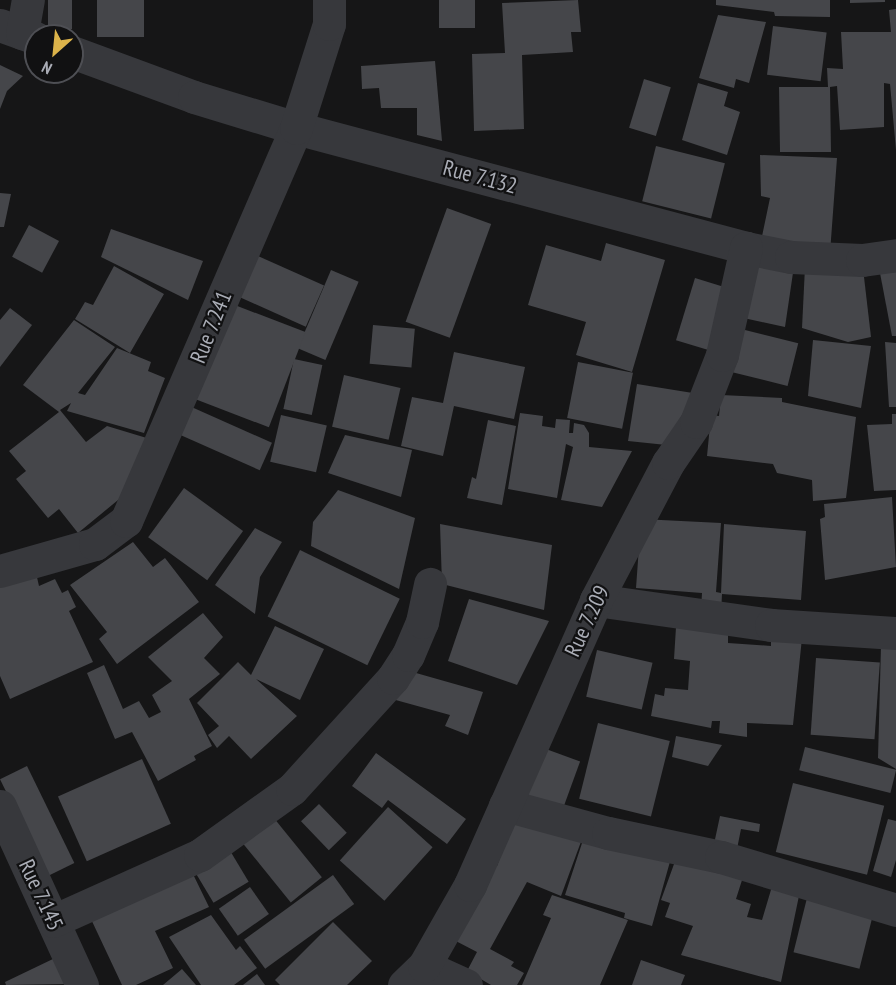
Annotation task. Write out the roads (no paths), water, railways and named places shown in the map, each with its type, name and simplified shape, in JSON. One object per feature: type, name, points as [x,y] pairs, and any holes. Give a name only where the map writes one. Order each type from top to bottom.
[{"type":"street","points":[[19,32],[28,0]]},
{"type":"street","name":"Rue 7.241","points":[[0,571],[95,544],[126,521],[297,128],[329,24],[329,0]]},
{"type":"street","name":"Rue 7.132","points":[[84,56],[194,97],[297,128],[746,248],[791,257],[862,260],[896,255]]},
{"type":"street","name":"Rue 7.209","points":[[414,976],[470,885],[596,600],[668,463],[696,422],[722,355],[746,248]]},
{"type":"street","points":[[53,921],[200,855],[292,789],[398,671],[422,622],[430,584]]},
{"type":"street","points":[[596,600],[771,625],[896,633]]},
{"type":"street","points":[[505,805],[608,833],[721,857],[896,910]]},
{"type":"street","name":"Rue 7.145","points":[[0,806],[82,985]]},
{"type":"street","points":[[414,976],[466,985]]}]
